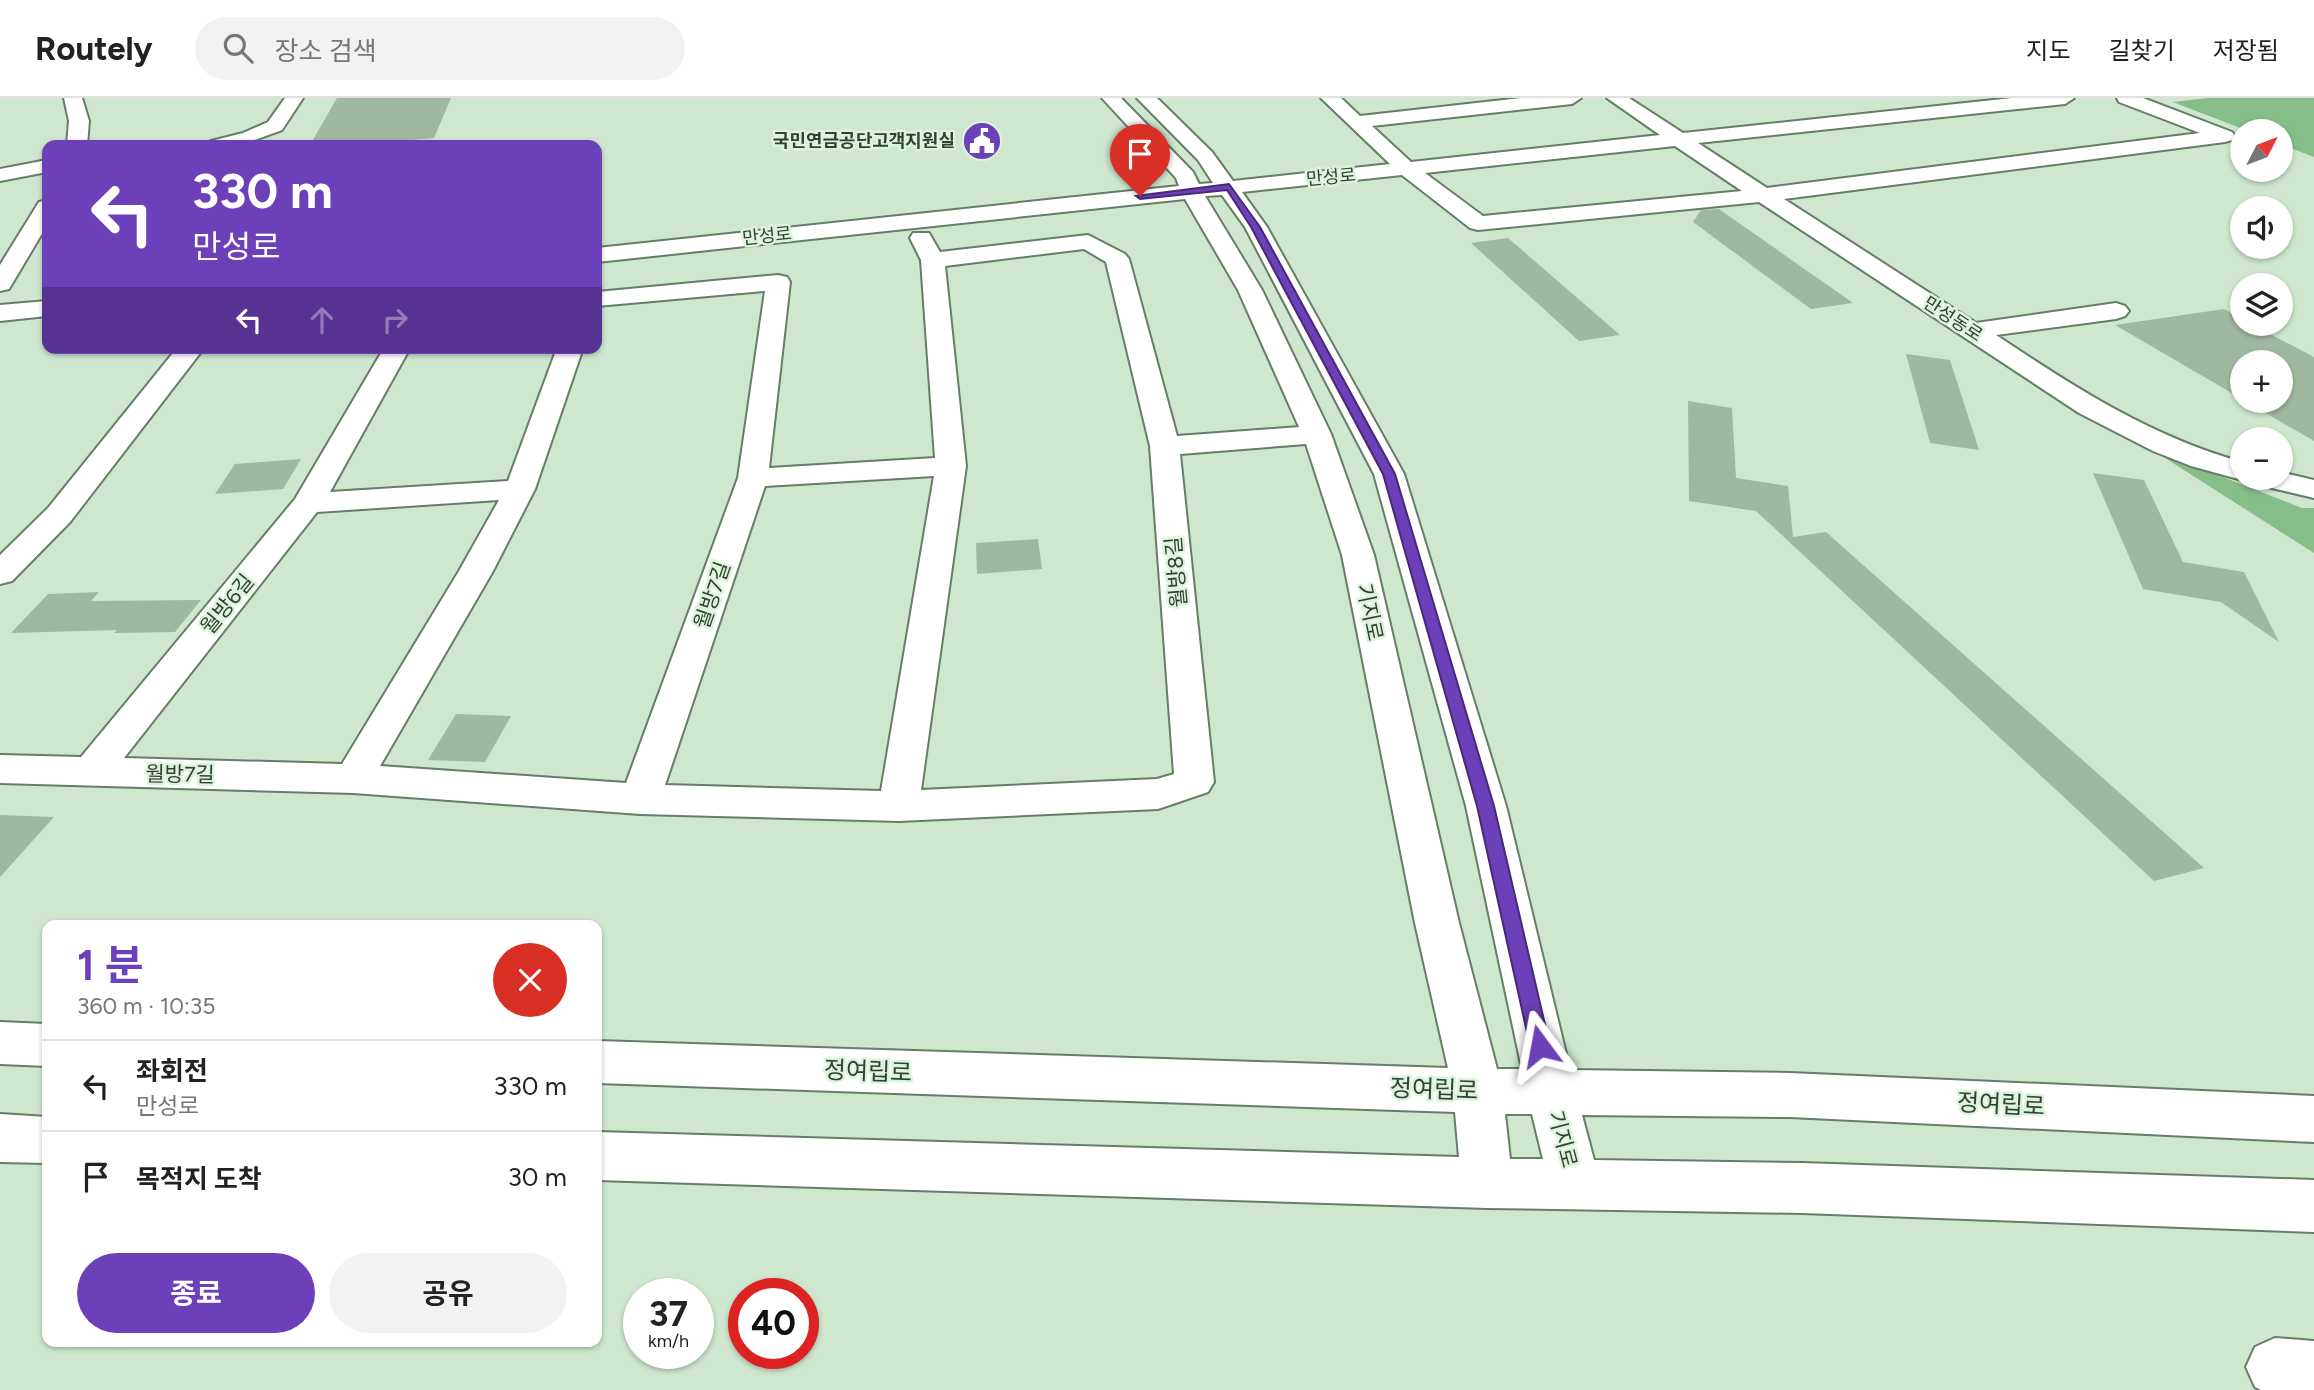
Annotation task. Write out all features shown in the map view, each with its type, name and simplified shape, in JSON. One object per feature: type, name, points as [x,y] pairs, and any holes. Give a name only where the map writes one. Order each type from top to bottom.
[{"type":"street","points":[[73,98],[79,121],[77,140]]},
{"type":"street","points":[[238,140],[275,126],[294,98]]},
{"type":"street","name":"기지로","points":[[1111,98],[1186,176],[1191,191],[1250,290],[1317,434],[1358,555],[1434,910],[1478,1091],[1487,1183]]},
{"type":"street","name":"기지로","points":[[1146,98],[1205,156],[1256,227],[1389,474],[1486,806],[1575,1184]]},
{"type":"street","points":[[1330,98],[1408,170],[1478,223],[1763,195],[2225,135],[2126,98]]},
{"type":"street","points":[[1356,122],[1572,98]]},
{"type":"street","name":"만성동로","points":[[1616,98],[2135,435],[2203,463],[2230,469]]},
{"type":"street","points":[[1950,98],[2005,122]]},
{"type":"street","name":"만성로","points":[[602,254],[2065,98]]},
{"type":"street","points":[[2042,138],[2078,153]]},
{"type":"street","points":[[0,175],[42,167]]},
{"type":"street","points":[[0,284],[42,215]]},
{"type":"street","points":[[899,806],[951,466],[933,260],[911,221]]},
{"type":"street","name":"월방8길","points":[[640,799],[899,806],[1158,794],[1194,782],[1165,446],[1116,260],[1088,242],[933,260]]},
{"type":"street","name":"월방7길","points":[[91,772],[354,779],[640,799],[753,478],[778,282],[602,299]]},
{"type":"street","points":[[0,313],[42,309]]},
{"type":"street","points":[[1972,331],[2116,311]]},
{"type":"street","points":[[0,574],[59,514],[186,354]]},
{"type":"street","name":"월방6길","points":[[91,772],[309,503],[394,354]]},
{"type":"street","points":[[354,779],[476,572],[520,489],[568,354]]},
{"type":"street","points":[[1165,446],[1317,434]]},
{"type":"street","points":[[753,478],[951,466]]},
{"type":"street","points":[[2293,484],[2314,489]]},
{"type":"street","points":[[309,503],[520,489]]},
{"type":"street","points":[[0,769],[91,772]]},
{"type":"street","points":[[0,1043],[42,1045]]},
{"type":"street","name":"정여립로","points":[[602,1062],[1478,1091],[1790,1095],[2314,1119]]},
{"type":"street","points":[[0,1138],[42,1140]]},
{"type":"street","points":[[602,1156],[1487,1183],[1801,1188],[2314,1206]]},
{"type":"green space","points":[[2208,98],[2314,98],[2314,157],[2293,149],[2293,119],[2230,119],[2230,124],[2173,102]]},
{"type":"green space","points":[[2151,449],[2230,480],[2230,490],[2256,490],[2302,508],[2314,508],[2314,553]]},
{"type":"building","points":[[337,98],[451,98],[434,138],[313,140]]},
{"type":"building","points":[[1719,209],[1853,303],[1811,309],[1693,222],[1701,210]]},
{"type":"building","points":[[1508,238],[1620,335],[1579,341],[1471,243]]},
{"type":"building","points":[[2224,309],[2230,312],[2230,336],[2274,336],[2314,357],[2314,441],[2266,413],[2293,413],[2293,350],[2230,350],[2230,392],[2115,325]]},
{"type":"building","points":[[1906,354],[1950,360],[1979,450],[1930,443]]},
{"type":"building","points":[[1688,401],[1732,408],[1736,478],[1788,486],[1793,537],[1826,532],[2204,868],[2154,881],[1756,511],[1689,501]]},
{"type":"building","points":[[301,459],[283,489],[215,494],[235,464]]},
{"type":"building","points":[[2093,473],[2144,480],[2183,562],[2244,572],[2279,642],[2221,602],[2143,589]]},
{"type":"building","points":[[1038,539],[1042,569],[977,574],[976,543]]},
{"type":"building","points":[[99,592],[91,601],[201,600],[175,632],[114,633],[117,630],[11,633],[48,594]]},
{"type":"building","points":[[456,714],[511,716],[485,762],[428,760]]},
{"type":"building","points":[[0,815],[54,817],[0,877]]},
{"type":"place","name":"국민연금공단고객지원실","points":[[982,141]]},
{"type":"route","points":[[1140,196],[1229,187],[1256,227],[1389,474],[1486,806],[1540,1046]]}]
